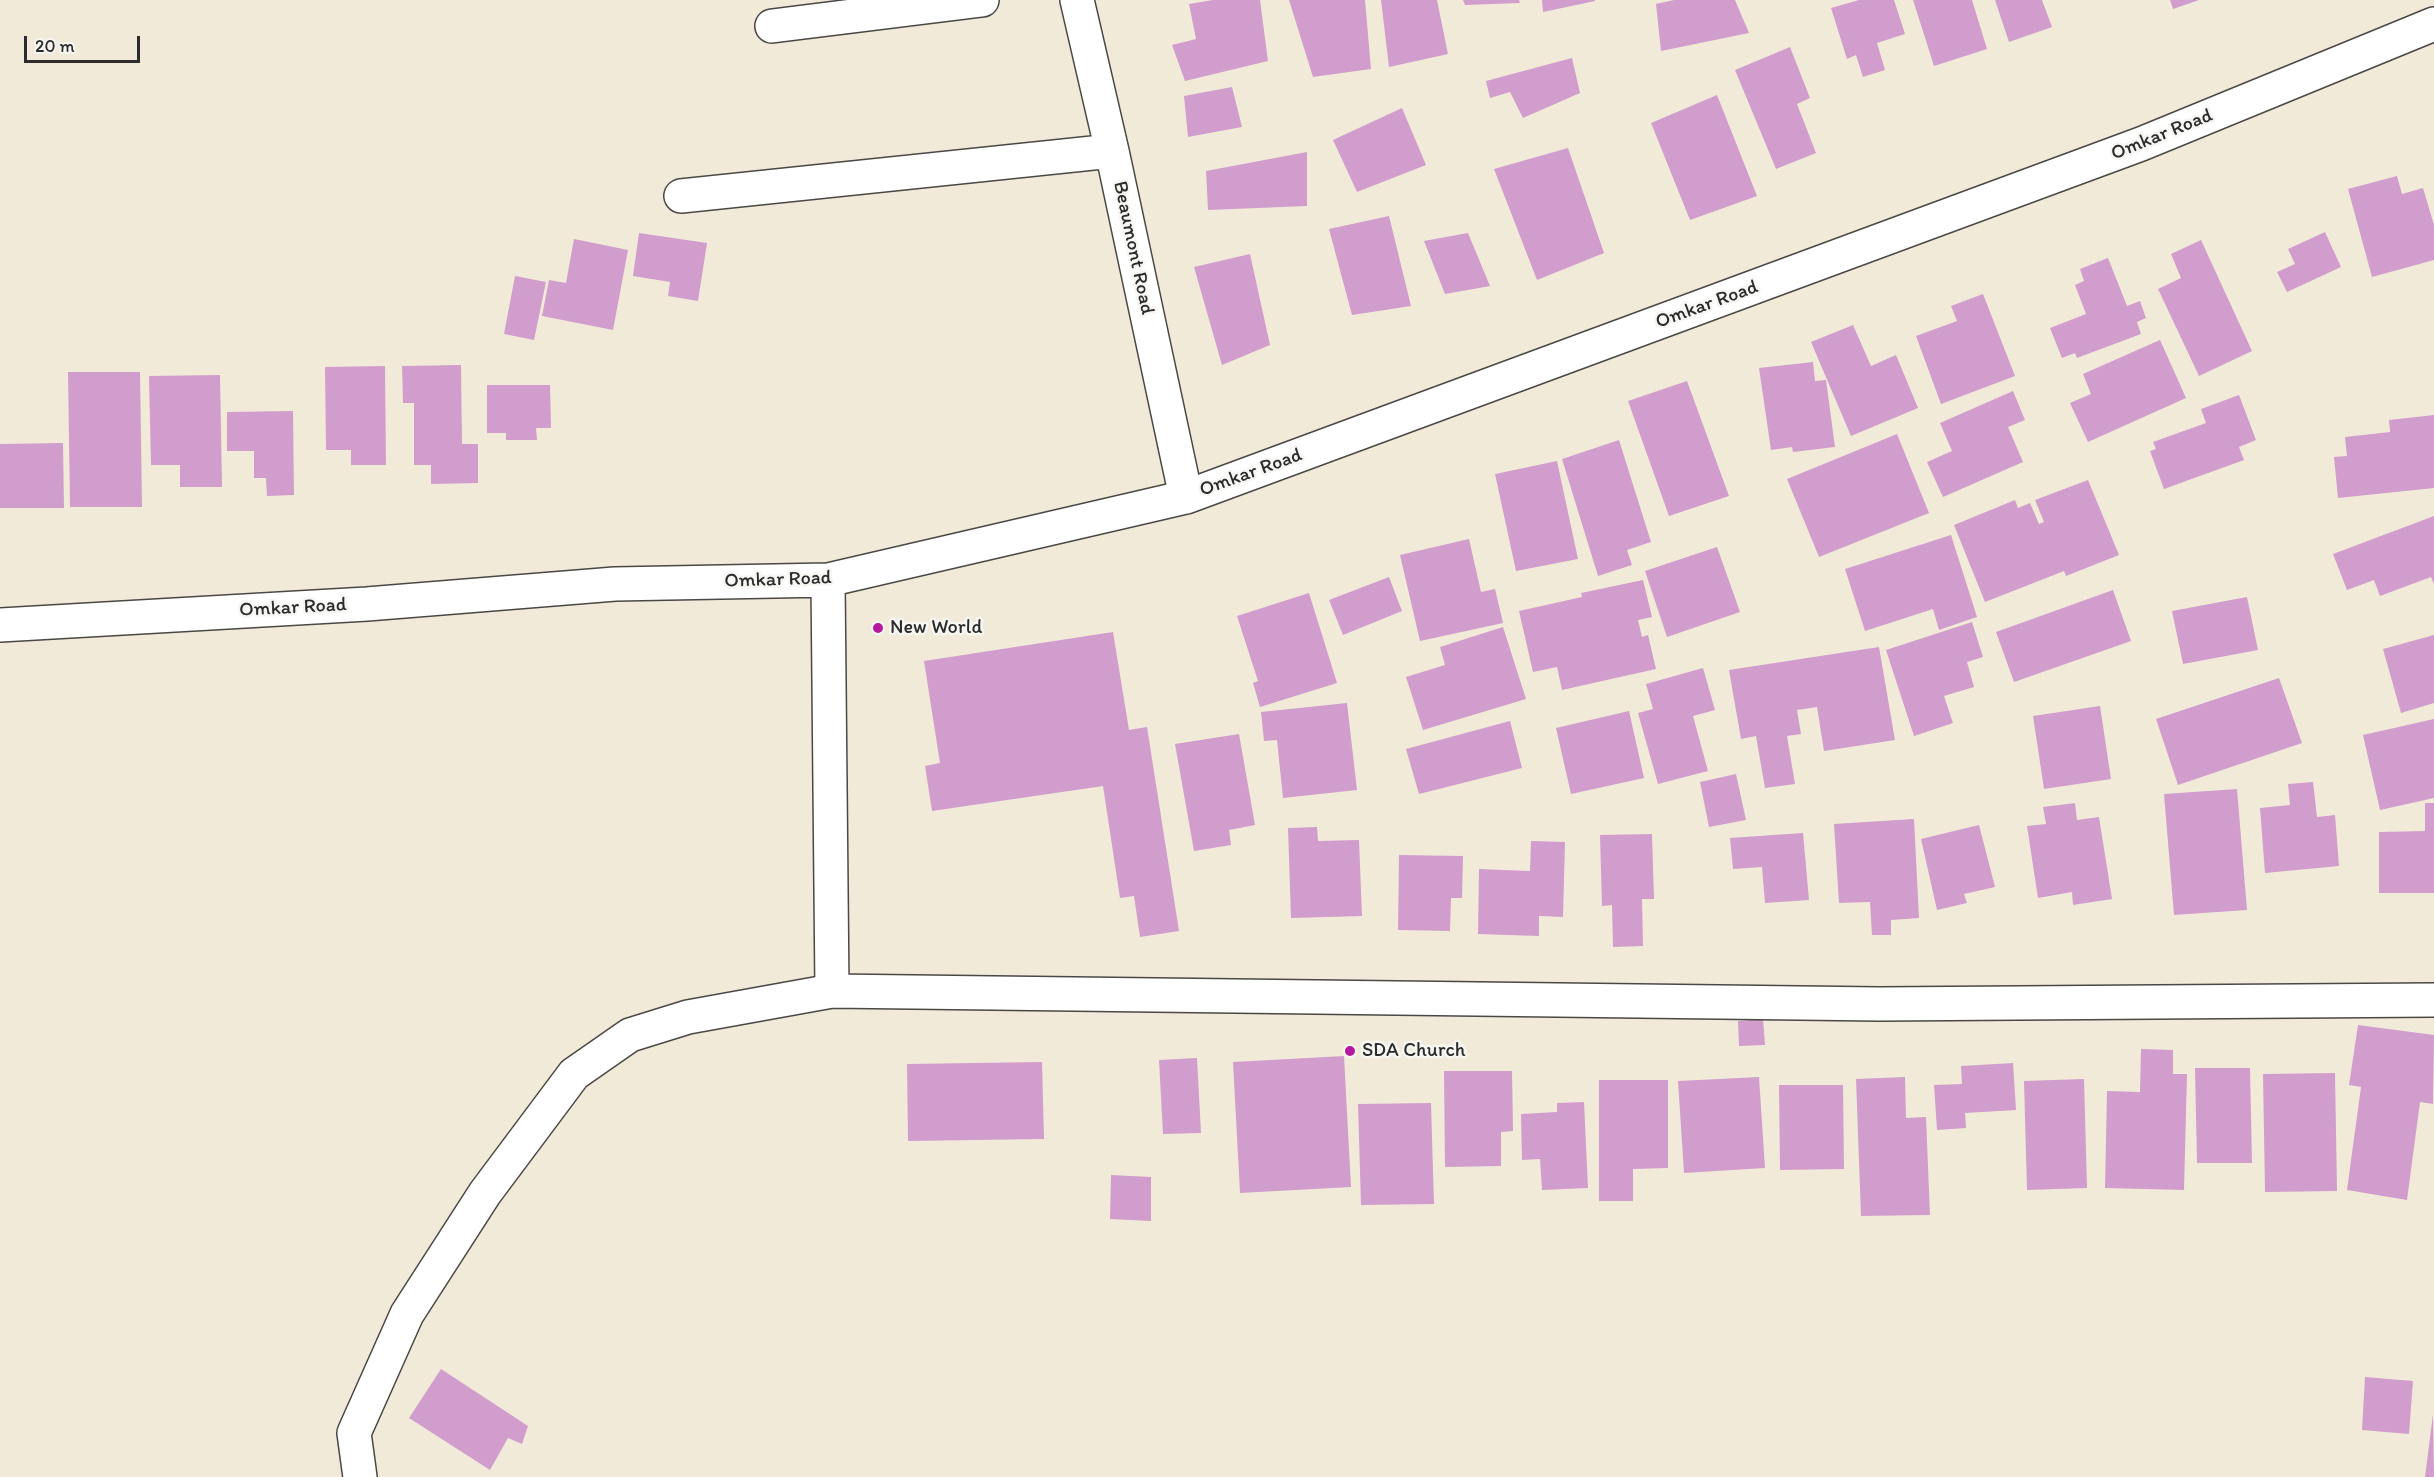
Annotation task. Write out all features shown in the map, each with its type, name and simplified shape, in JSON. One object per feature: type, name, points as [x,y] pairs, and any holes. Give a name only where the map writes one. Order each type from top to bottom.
[{"type":"street","points":[[772,26],[982,0]]},
{"type":"street","name":"Beaumont Road","points":[[1077,0],[1112,151],[1186,497]]},
{"type":"street","name":"Omkar Road","points":[[0,625],[366,604],[615,584],[828,580],[1186,497],[2141,144],[2434,24]]},
{"type":"street","points":[[681,196],[1112,151]]},
{"type":"street","points":[[828,580],[832,991]]},
{"type":"street","points":[[360,1477],[354,1433],[407,1314],[485,1193],[574,1074],[630,1035],[688,1017],[832,991],[1880,1004],[2434,1000]]},
{"type":"building","points":[[1213,0],[1260,0],[1268,61],[1185,81],[1172,45],[1196,39],[1189,4]]},
{"type":"building","points":[[1289,0],[1365,0],[1371,69],[1313,77]]},
{"type":"building","points":[[1381,0],[1437,0],[1448,54],[1389,67]]},
{"type":"building","points":[[1463,0],[1519,0],[1520,3],[1465,5]]},
{"type":"building","points":[[1542,0],[1595,0],[1595,1],[1543,12]]},
{"type":"building","points":[[1674,0],[1735,0],[1749,33],[1661,51],[1656,4]]},
{"type":"building","points":[[1859,0],[1894,0],[1905,34],[1877,43],[1885,70],[1863,77],[1856,55],[1847,59],[1831,8]]},
{"type":"building","points":[[1913,0],[1972,0],[1987,49],[1934,66]]},
{"type":"building","points":[[1995,0],[2042,0],[2052,27],[2009,42]]},
{"type":"building","points":[[2170,0],[2199,0],[2173,9]]},
{"type":"building","points":[[1790,47],[1810,98],[1797,104],[1816,153],[1776,169],[1735,70]]},
{"type":"building","points":[[1572,58],[1580,93],[1523,118],[1510,92],[1490,98],[1486,81]]},
{"type":"building","points":[[1232,87],[1242,127],[1188,137],[1184,96]]},
{"type":"building","points":[[1717,95],[1757,196],[1690,220],[1651,123]]},
{"type":"building","points":[[1402,108],[1426,165],[1357,192],[1333,140]]},
{"type":"building","points":[[1568,148],[1604,253],[1537,280],[1494,169]]},
{"type":"building","points":[[1307,152],[1307,206],[1208,210],[1206,171]]},
{"type":"building","points":[[2397,176],[2402,194],[2423,188],[2434,225],[2434,260],[2372,277],[2348,189]]},
{"type":"building","points":[[1389,216],[1411,306],[1352,315],[1329,229]]},
{"type":"building","points":[[2325,232],[2341,267],[2287,292],[2277,272],[2295,264],[2288,249]]},
{"type":"building","points":[[639,233],[707,243],[698,301],[668,296],[670,282],[633,276]]},
{"type":"building","points":[[1468,233],[1490,286],[1445,294],[1424,241]]},
{"type":"building","points":[[574,239],[628,250],[613,330],[542,316],[549,280],[566,283]]},
{"type":"building","points":[[2201,240],[2252,351],[2199,376],[2158,289],[2181,278],[2171,254]]},
{"type":"building","points":[[1250,254],[1270,345],[1222,365],[1194,267]]},
{"type":"building","points":[[2108,258],[2127,306],[2140,301],[2146,318],[2137,322],[2141,334],[2077,358],[2075,353],[2062,358],[2050,328],[2086,314],[2075,285],[2084,281],[2080,269]]},
{"type":"building","points":[[515,276],[546,282],[534,340],[504,334]]},
{"type":"building","points":[[1983,294],[2015,376],[1941,404],[1916,336],[1957,321],[1951,306]]},
{"type":"building","points":[[1853,325],[1871,366],[1896,355],[1918,408],[1851,436],[1811,342]]},
{"type":"building","points":[[2160,340],[2186,398],[2088,442],[2070,403],[2091,394],[2083,374]]},
{"type":"building","points":[[1813,362],[1815,381],[1826,380],[1835,447],[1793,452],[1792,447],[1771,450],[1759,368]]},
{"type":"building","points":[[461,365],[462,444],[478,444],[478,483],[431,484],[431,465],[414,465],[414,403],[403,403],[402,366]]},
{"type":"building","points":[[385,366],[386,465],[351,465],[351,450],[326,450],[325,367]]},
{"type":"building","points":[[68,372],[140,372],[142,507],[70,507]]},
{"type":"building","points":[[220,375],[222,487],[180,487],[180,465],[151,465],[149,376]]},
{"type":"building","points":[[1687,381],[1729,496],[1669,516],[1628,401]]},
{"type":"building","points":[[487,385],[550,385],[551,428],[536,428],[537,440],[506,440],[506,433],[487,433]]},
{"type":"building","points":[[2013,391],[2025,420],[2008,427],[2023,462],[1943,497],[1927,462],[1952,451],[1940,423]]},
{"type":"building","points":[[2239,395],[2256,440],[2239,447],[2244,460],[2164,489],[2150,451],[2156,449],[2153,442],[2206,423],[2201,409]]},
{"type":"building","points":[[293,411],[294,495],[267,496],[266,478],[254,478],[254,451],[227,451],[227,412]]},
{"type":"building","points":[[2434,415],[2434,488],[2338,498],[2334,457],[2347,456],[2345,437],[2390,432],[2389,420]]},
{"type":"building","points":[[1897,434],[1929,513],[1819,557],[1787,479]]},
{"type":"building","points":[[1619,440],[1651,542],[1627,550],[1632,565],[1598,576],[1562,459]]},
{"type":"building","points":[[63,443],[64,508],[0,508],[0,444]]},
{"type":"building","points":[[1557,461],[1578,559],[1516,571],[1495,474]]},
{"type":"building","points":[[2088,480],[2119,555],[2066,576],[2064,571],[1985,602],[1954,525],[2015,500],[2018,508],[2030,503],[2039,524],[2044,522],[2035,500]]},
{"type":"building","points":[[2434,516],[2434,584],[2431,577],[2380,596],[2374,580],[2347,590],[2333,554]]},
{"type":"building","points":[[1951,535],[1977,617],[1939,630],[1933,609],[1865,631],[1845,569]]},
{"type":"building","points":[[1469,539],[1481,592],[1495,589],[1503,623],[1420,641],[1400,555]]},
{"type":"building","points":[[1717,547],[1740,612],[1667,637],[1645,571]]},
{"type":"building","points":[[1389,577],[1402,611],[1343,635],[1329,600]]},
{"type":"building","points":[[1643,580],[1652,617],[1638,620],[1642,637],[1648,635],[1656,669],[1562,690],[1557,667],[1533,672],[1519,611],[1582,597],[1581,593]]},
{"type":"building","points":[[2113,590],[2131,641],[2014,682],[1996,632]]},
{"type":"building","points":[[1309,593],[1337,683],[1260,707],[1253,683],[1258,681],[1237,616]]},
{"type":"building","points":[[2247,597],[2258,650],[2183,664],[2172,611]]},
{"type":"building","points":[[1972,622],[1983,657],[1967,662],[1974,687],[1944,696],[1953,723],[1914,736],[1886,650]]},
{"type":"building","points":[[1503,627],[1526,699],[1423,730],[1406,677],[1445,665],[1440,647]]},
{"type":"building","points":[[1113,632],[1129,730],[1147,727],[1179,931],[1140,937],[1134,896],[1120,898],[1103,786],[932,811],[925,766],[940,763],[924,661]]},
{"type":"building","points":[[2434,635],[2434,703],[2401,713],[2383,649]]},
{"type":"building","points":[[1879,647],[1895,740],[1824,751],[1817,707],[1797,710],[1801,734],[1787,736],[1795,784],[1765,788],[1756,736],[1741,739],[1729,670]]},
{"type":"building","points":[[1703,668],[1715,710],[1693,716],[1708,771],[1658,784],[1638,713],[1653,709],[1646,684]]},
{"type":"building","points":[[2279,678],[2302,743],[2178,785],[2156,719]]},
{"type":"building","points":[[1347,703],[1357,790],[1283,798],[1277,740],[1264,741],[1261,712]]},
{"type":"building","points":[[2100,706],[2111,779],[2044,789],[2033,716]]},
{"type":"building","points":[[1629,711],[1644,778],[1571,794],[1556,728]]},
{"type":"building","points":[[2434,719],[2434,798],[2380,810],[2363,735]]},
{"type":"building","points":[[1510,721],[1522,768],[1419,794],[1406,749]]},
{"type":"building","points":[[1239,734],[1255,825],[1229,830],[1231,845],[1194,851],[1175,744]]},
{"type":"building","points":[[1736,774],[1746,820],[1709,827],[1700,782]]},
{"type":"building","points":[[2313,782],[2317,817],[2335,815],[2339,866],[2265,873],[2260,808],[2290,805],[2288,784]]},
{"type":"building","points":[[2237,789],[2247,910],[2174,915],[2164,794]]},
{"type":"building","points":[[2075,803],[2077,820],[2099,817],[2112,899],[2073,905],[2072,892],[2038,898],[2027,826],[2046,824],[2043,807]]},
{"type":"building","points":[[2425,803],[2434,803],[2434,893],[2379,893],[2379,832],[2425,831]]},
{"type":"building","points":[[1914,819],[1919,918],[1891,920],[1891,935],[1872,935],[1870,902],[1839,903],[1834,824]]},
{"type":"building","points":[[1979,825],[1995,887],[1964,894],[1967,903],[1937,910],[1921,839]]},
{"type":"building","points":[[1317,827],[1318,841],[1359,840],[1362,916],[1291,918],[1288,828]]},
{"type":"building","points":[[1803,833],[1809,900],[1765,903],[1762,867],[1733,869],[1730,838]]},
{"type":"building","points":[[1652,834],[1654,899],[1642,899],[1643,946],[1613,947],[1612,905],[1602,906],[1600,835]]},
{"type":"building","points":[[1531,841],[1565,842],[1563,917],[1539,916],[1539,936],[1478,934],[1479,869],[1530,871]]},
{"type":"building","points":[[1399,855],[1463,856],[1462,898],[1451,898],[1450,931],[1398,930]]},
{"type":"building","points":[[1763,1019],[1765,1045],[1739,1046],[1738,1021]]},
{"type":"building","points":[[2358,1025],[2434,1035],[2433,1104],[2420,1102],[2407,1200],[2347,1190],[2361,1087],[2349,1085]]},
{"type":"building","points":[[2141,1049],[2173,1050],[2173,1074],[2187,1074],[2184,1190],[2105,1188],[2107,1091],[2140,1092]]},
{"type":"building","points":[[1344,1056],[1351,1187],[1240,1193],[1233,1062]]},
{"type":"building","points":[[1197,1058],[1201,1133],[1163,1134],[1159,1060]]},
{"type":"building","points":[[1042,1062],[1044,1139],[908,1141],[907,1064]]},
{"type":"building","points":[[2013,1063],[2016,1110],[1965,1113],[1966,1128],[1937,1130],[1934,1085],[1962,1084],[1961,1066]]},
{"type":"building","points":[[2195,1068],[2250,1068],[2252,1163],[2197,1163]]},
{"type":"building","points":[[1444,1071],[1512,1071],[1513,1131],[1501,1132],[1501,1166],[1445,1167]]},
{"type":"building","points":[[2335,1073],[2337,1191],[2265,1192],[2263,1074]]},
{"type":"building","points":[[1759,1077],[1765,1168],[1684,1173],[1678,1081]]},
{"type":"building","points":[[1905,1077],[1906,1118],[1926,1117],[1930,1215],[1861,1216],[1856,1079]]},
{"type":"building","points":[[2084,1079],[2087,1188],[2027,1190],[2024,1081]]},
{"type":"building","points":[[1599,1080],[1668,1080],[1668,1168],[1633,1169],[1633,1201],[1599,1201]]},
{"type":"building","points":[[1779,1085],[1843,1085],[1844,1169],[1780,1170]]},
{"type":"building","points":[[1584,1102],[1588,1188],[1542,1190],[1540,1159],[1522,1160],[1521,1114],[1557,1112],[1557,1103]]},
{"type":"building","points":[[1431,1103],[1434,1204],[1361,1205],[1358,1104]]},
{"type":"building","points":[[1111,1175],[1151,1177],[1151,1221],[1110,1219]]},
{"type":"building","points":[[441,1369],[528,1426],[522,1444],[508,1438],[490,1470],[409,1418]]},
{"type":"building","points":[[2365,1377],[2413,1381],[2409,1434],[2362,1430]]},
{"type":"building","points":[[2433,1414],[2434,1477],[2425,1477]]},
{"type":"place","name":"New World","points":[[878,628]]},
{"type":"place","name":"SDA Church","points":[[1350,1051]]}]
